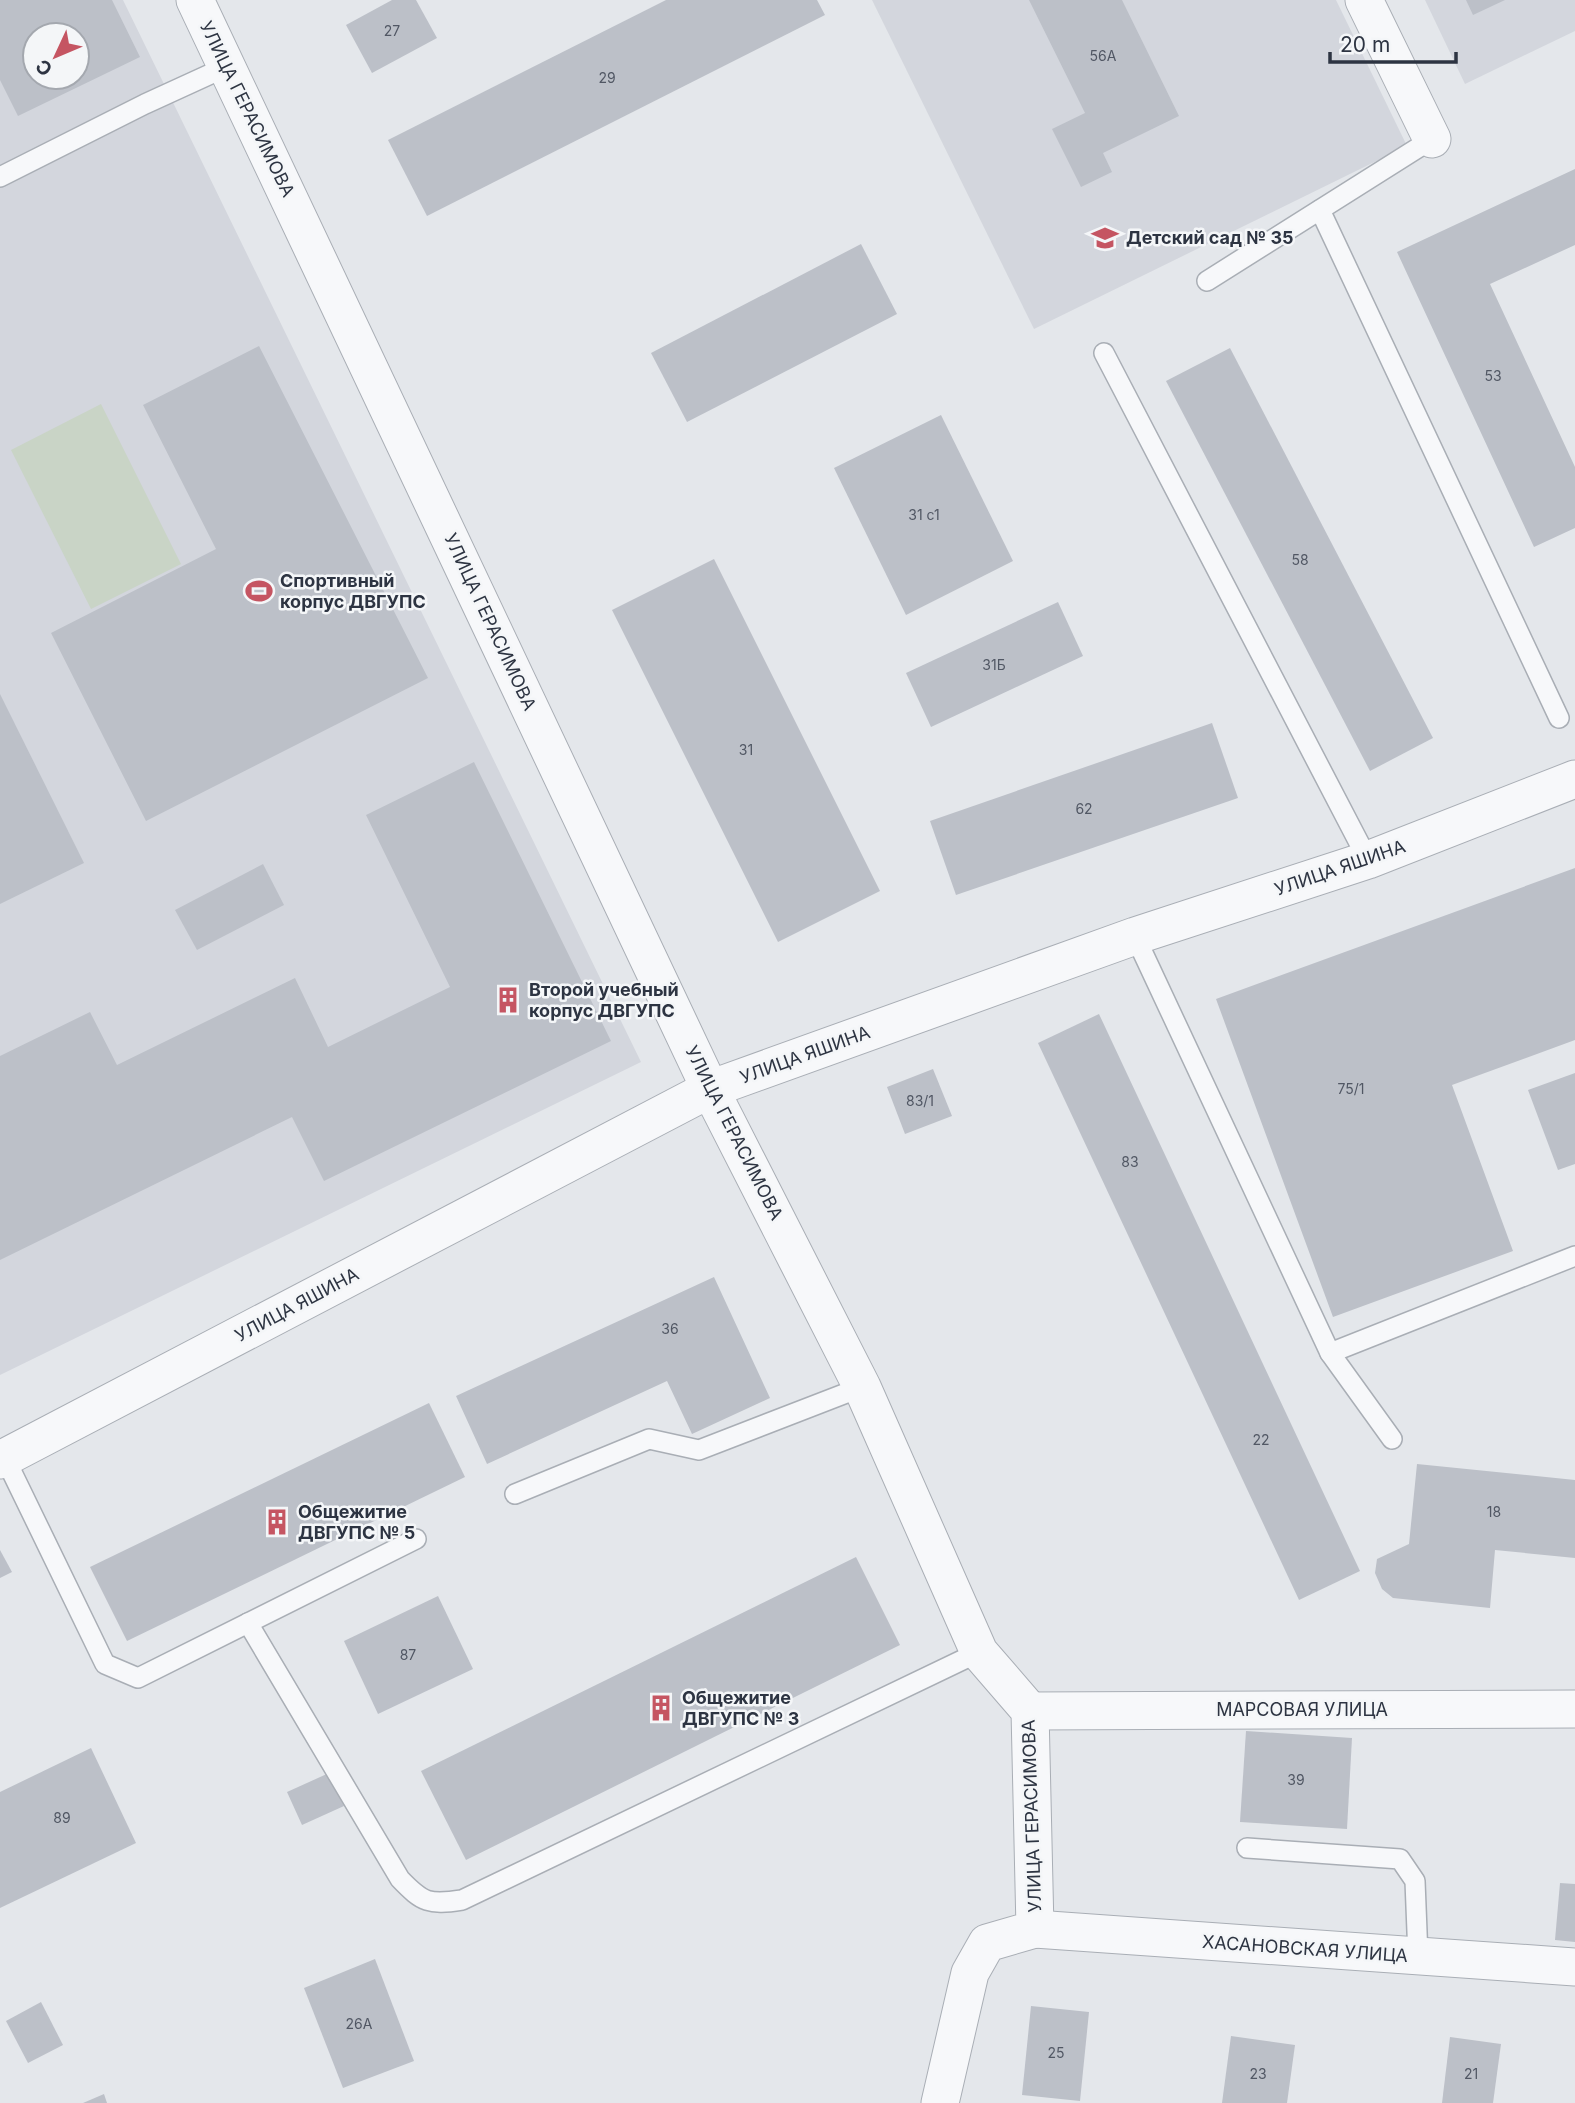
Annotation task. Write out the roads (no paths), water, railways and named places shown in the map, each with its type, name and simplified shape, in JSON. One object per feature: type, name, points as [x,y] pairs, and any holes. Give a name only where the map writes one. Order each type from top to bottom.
[{"type":"street","name":"УЛИЦА ГЕРАСИМОВА","points":[[195,0],[710,1089],[862,1387],[979,1652],[1030,1711],[1035,1929],[987,1944],[970,1973],[940,2103]]},
{"type":"street","points":[[1364,0],[1432,139]]},
{"type":"street","name":"УЛИЦА ЯШИНА","points":[[2,1459],[710,1089],[1135,936],[1368,860],[1575,779]]},
{"type":"street","name":"МАРСОВАЯ УЛИЦА","points":[[1030,1711],[1575,1709]]},
{"type":"street","name":"ХАСАНОВСКАЯ УЛИЦА","points":[[1035,1929],[1575,1968]]},
{"type":"lane","points":[[0,177],[145,104],[228,66]]},
{"type":"lane","points":[[1207,281],[1432,139]]},
{"type":"lane","points":[[1320,210],[1559,719]]},
{"type":"lane","points":[[1104,353],[1368,860]]},
{"type":"lane","points":[[1135,936],[1330,1353],[1392,1439]]},
{"type":"lane","points":[[1330,1353],[1575,1256]]},
{"type":"lane","points":[[515,1494],[649,1439],[699,1450],[862,1387]]},
{"type":"lane","points":[[2,1459],[105,1664],[138,1678],[416,1539]]},
{"type":"lane","points":[[247,1623],[400,1879],[417,1897],[438,1904],[462,1900],[979,1652]]},
{"type":"lane","points":[[1247,1848],[1400,1859],[1415,1881],[1418,1957]]},
{"type":"place","name":"Детский сад № 35","points":[[1105,238]]},
{"type":"place","name":"Спортивный корпус ДВГУПС","points":[[259,591]]},
{"type":"place","name":"Второй учебный корпус ДВГУПС","points":[[508,1000]]},
{"type":"place","name":"Общежитие ДВГУПС № 5","points":[[277,1522]]},
{"type":"place","name":"Общежитие ДВГУПС № 3","points":[[661,1708]]}]
